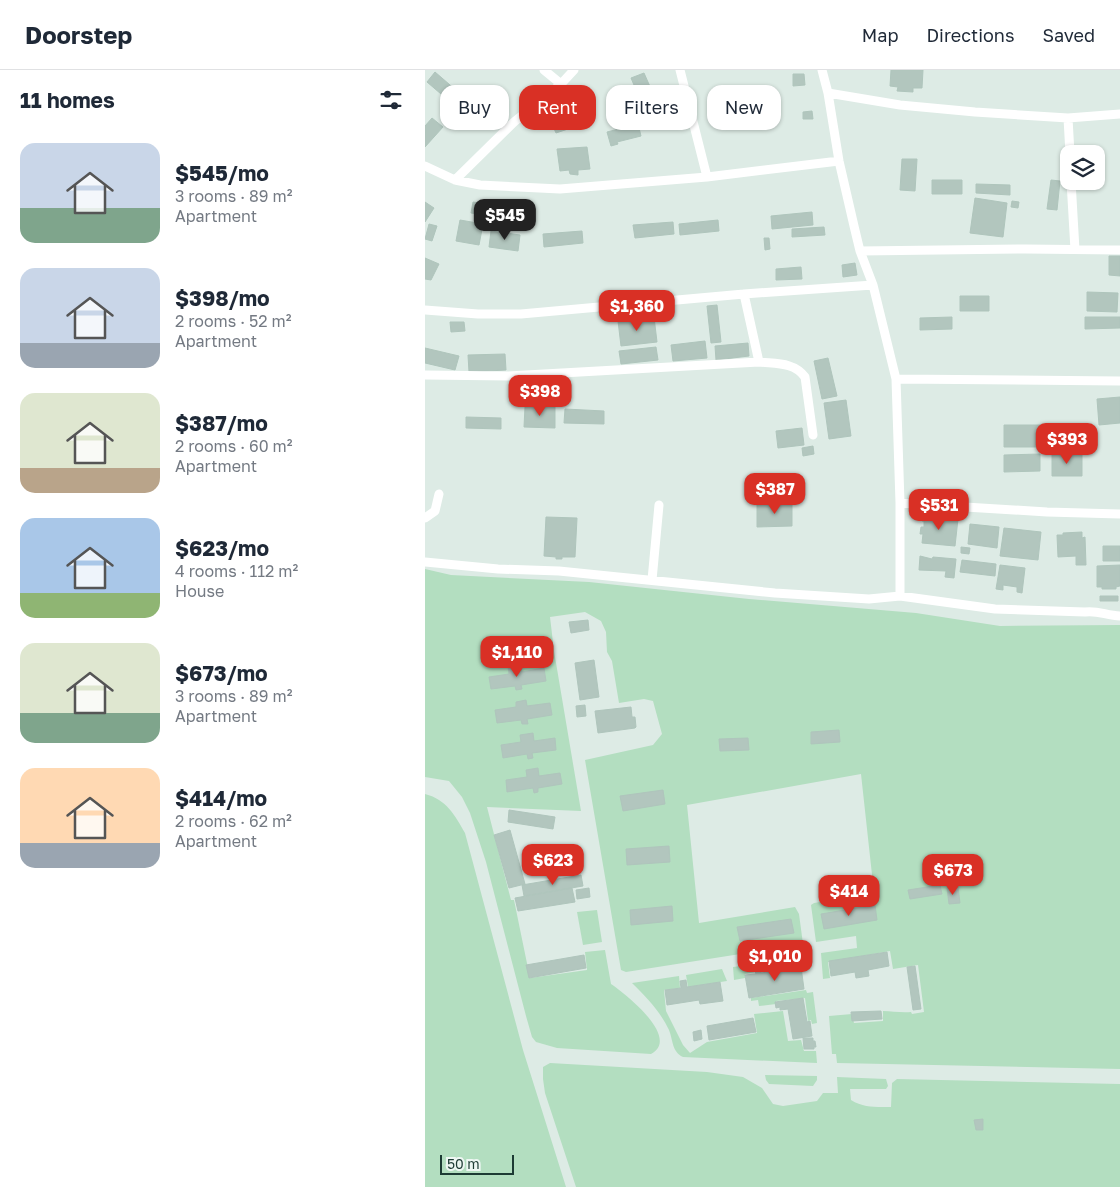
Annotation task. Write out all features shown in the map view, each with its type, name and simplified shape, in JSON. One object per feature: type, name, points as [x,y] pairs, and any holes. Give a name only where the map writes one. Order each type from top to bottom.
[{"type":"street","points":[[544,70],[561,84]]},
{"type":"street","points":[[455,180],[514,122],[561,84],[574,70]]},
{"type":"street","points":[[681,70],[707,177]]},
{"type":"street","points":[[822,70],[828,93],[839,161],[860,251],[873,285],[896,379],[900,503],[900,596]]},
{"type":"street","points":[[828,93],[900,105],[1067,118],[1120,114]]},
{"type":"street","points":[[1067,118],[1069,145]]},
{"type":"street","points":[[425,166],[455,180],[490,186],[560,189],[707,177],[839,161]]},
{"type":"street","points":[[1072,190],[1075,250]]},
{"type":"street","points":[[860,251],[1120,250]]},
{"type":"street","points":[[426,312],[521,314],[744,294],[873,285]]},
{"type":"street","points":[[744,294],[759,362]]},
{"type":"street","points":[[425,375],[508,376],[759,362],[794,367],[805,377],[813,435]]},
{"type":"street","points":[[896,379],[1120,381]]},
{"type":"street","points":[[425,518],[435,511],[439,494]]},
{"type":"street","points":[[900,503],[1047,512],[1120,514]]},
{"type":"street","points":[[652,580],[659,504]]},
{"type":"street","points":[[425,562],[498,570],[559,571],[766,592],[869,599],[900,596],[995,609],[1085,612],[1094,610],[1110,616],[1120,616]]},
{"type":"green space","points":[[425,569],[451,575],[589,582],[749,599],[916,613],[1000,626],[1120,625],[1120,1069],[837,1063],[836,1054],[832,1054],[829,1016],[852,1014],[854,1023],[883,1021],[883,1011],[911,1012],[912,1014],[924,1012],[918,965],[893,969],[890,951],[828,962],[830,978],[823,979],[821,953],[857,948],[856,936],[816,942],[811,905],[874,893],[861,774],[687,805],[699,923],[795,907],[799,914],[803,944],[626,972],[621,970],[585,760],[653,745],[662,734],[653,701],[644,699],[619,703],[612,661],[607,652],[606,632],[601,621],[585,612],[550,617],[581,811],[487,807],[511,900],[514,900],[530,978],[587,970],[585,952],[605,950],[611,984],[628,997],[648,1017],[660,1038],[659,1047],[651,1054],[557,1048],[536,1042],[532,1037],[486,862],[470,813],[462,797],[449,781],[425,777]]},
{"type":"green space","points":[[425,794],[444,804],[465,833],[523,1050],[566,1187],[425,1187]]},
{"type":"green space","points":[[597,910],[602,942],[583,945],[577,912]]},
{"type":"green space","points":[[804,957],[810,964],[790,967],[788,965],[787,959]]},
{"type":"green space","points":[[783,960],[783,968],[760,970],[759,963]]},
{"type":"green space","points":[[755,964],[755,972],[745,974],[745,978],[734,980],[733,967]]},
{"type":"green space","points":[[722,969],[727,981],[688,987],[686,975]]},
{"type":"green space","points":[[679,976],[680,988],[664,990],[666,1011],[683,1045],[690,1053],[707,1042],[757,1033],[754,1014],[783,1011],[788,1041],[801,1040],[804,1051],[816,1051],[817,1063],[683,1057],[679,1055],[662,1017],[632,983]]},
{"type":"green space","points":[[806,990],[807,993],[813,992],[817,1023],[812,1024],[811,1020],[808,1021],[805,998],[776,1001],[776,1004],[759,1006],[758,1000],[751,1001],[751,998]]},
{"type":"green space","points":[[550,1063],[707,1072],[743,1077],[762,1088],[773,1104],[783,1106],[817,1101],[823,1093],[838,1093],[837,1077],[886,1079],[888,1086],[886,1089],[850,1089],[851,1100],[856,1103],[880,1107],[891,1107],[892,1083],[897,1079],[1120,1084],[1120,1187],[576,1187],[545,1093],[543,1067]]},
{"type":"green space","points":[[765,1075],[817,1076],[817,1080],[813,1086],[769,1084]]},
{"type":"building","points":[[891,70],[923,70],[922,88],[913,88],[913,92],[897,91],[898,87],[890,86]]},
{"type":"building","points":[[435,72],[450,85],[440,85],[440,93],[427,82]]},
{"type":"building","points":[[644,73],[649,85],[634,85],[631,78]]},
{"type":"building","points":[[793,74],[804,74],[805,85],[793,86]]},
{"type":"building","points":[[812,111],[813,119],[803,119],[803,112]]},
{"type":"building","points":[[432,118],[440,125],[440,130],[425,147],[425,126]]},
{"type":"building","points":[[615,130],[640,130],[641,136],[617,142],[618,144],[611,146],[607,132]]},
{"type":"building","points":[[587,147],[590,169],[578,170],[578,175],[570,174],[569,170],[560,171],[557,149]]},
{"type":"building","points":[[902,159],[917,159],[915,191],[900,190]]},
{"type":"building","points":[[932,180],[962,180],[962,194],[932,194]]},
{"type":"building","points":[[1051,180],[1060,181],[1057,210],[1047,209]]},
{"type":"building","points":[[976,184],[1010,185],[1010,195],[976,193]]},
{"type":"building","points":[[975,198],[1007,203],[1003,237],[970,233]]},
{"type":"building","points":[[1012,201],[1019,202],[1018,208],[1011,207]]},
{"type":"building","points":[[425,202],[434,208],[425,222]]},
{"type":"building","points":[[473,202],[480,203],[478,214],[471,213]]},
{"type":"building","points":[[812,212],[813,225],[772,229],[771,216]]},
{"type":"building","points":[[460,220],[483,224],[479,245],[456,241]]},
{"type":"building","points":[[718,220],[719,231],[680,235],[679,224]]},
{"type":"building","points":[[673,222],[674,234],[635,238],[633,225]]},
{"type":"building","points":[[429,224],[437,226],[432,241],[425,239]]},
{"type":"building","points":[[824,227],[825,235],[792,237],[792,229]]},
{"type":"building","points":[[491,231],[520,235],[518,251],[489,247]]},
{"type":"building","points":[[582,231],[583,243],[544,247],[543,234]]},
{"type":"building","points":[[764,238],[769,238],[770,249],[765,250]]},
{"type":"building","points":[[1109,256],[1120,256],[1120,276],[1109,275]]},
{"type":"building","points":[[425,258],[439,264],[431,280],[425,279]]},
{"type":"building","points":[[855,263],[857,275],[843,277],[842,265]]},
{"type":"building","points":[[801,267],[802,279],[776,280],[776,269]]},
{"type":"building","points":[[1087,292],[1118,293],[1117,312],[1087,311]]},
{"type":"building","points":[[960,296],[989,296],[989,311],[960,311]]},
{"type":"building","points":[[717,305],[721,342],[711,343],[707,306]]},
{"type":"building","points":[[654,317],[657,342],[621,346],[618,321]]},
{"type":"building","points":[[952,317],[952,329],[920,330],[920,318]]},
{"type":"building","points":[[1085,317],[1120,317],[1120,328],[1085,329]]},
{"type":"building","points":[[450,322],[464,322],[465,331],[451,332]]},
{"type":"building","points":[[705,341],[707,358],[673,361],[671,345]]},
{"type":"building","points":[[748,343],[749,356],[716,360],[715,346]]},
{"type":"building","points":[[656,347],[658,360],[621,364],[619,351]]},
{"type":"building","points":[[425,348],[459,356],[455,370],[425,363]]},
{"type":"building","points":[[505,354],[506,370],[469,372],[468,355]]},
{"type":"building","points":[[828,358],[837,396],[822,399],[814,361]]},
{"type":"building","points":[[1120,397],[1120,423],[1099,425],[1097,399]]},
{"type":"building","points":[[846,400],[851,436],[829,439],[824,403]]},
{"type":"building","points":[[525,407],[555,407],[555,428],[524,427]]},
{"type":"building","points":[[565,409],[604,411],[604,424],[564,423]]},
{"type":"building","points":[[466,417],[501,418],[501,429],[466,428]]},
{"type":"building","points":[[1004,425],[1041,425],[1040,447],[1004,447]]},
{"type":"building","points":[[802,428],[804,445],[778,448],[776,431]]},
{"type":"building","points":[[813,446],[814,454],[803,456],[802,448]]},
{"type":"building","points":[[1040,454],[1040,471],[1004,472],[1004,455]]},
{"type":"building","points":[[1082,454],[1082,476],[1052,476],[1052,455]]},
{"type":"building","points":[[792,503],[792,526],[757,527],[757,504]]},
{"type":"building","points":[[922,514],[958,519],[955,546],[922,543],[923,534],[920,534],[921,527],[924,527],[924,521],[922,521]]},
{"type":"building","points":[[546,517],[577,518],[575,557],[556,559],[556,557],[544,556]]},
{"type":"building","points":[[970,524],[999,527],[997,548],[968,544]]},
{"type":"building","points":[[1004,528],[1041,532],[1038,560],[1000,556]]},
{"type":"building","points":[[1082,532],[1082,538],[1085,537],[1086,565],[1076,565],[1076,556],[1058,557],[1057,535]]},
{"type":"building","points":[[1103,546],[1120,546],[1120,561],[1103,561]]},
{"type":"building","points":[[961,547],[970,548],[969,554],[961,553]]},
{"type":"building","points":[[920,556],[932,559],[933,557],[956,559],[954,578],[945,577],[946,571],[919,570]]},
{"type":"building","points":[[962,560],[996,564],[995,576],[960,572]]},
{"type":"building","points":[[1000,565],[1025,568],[1022,593],[1017,592],[1017,587],[1003,585],[1003,590],[996,589]]},
{"type":"building","points":[[1120,565],[1120,586],[1116,587],[1116,589],[1097,587],[1097,566]]},
{"type":"building","points":[[1100,596],[1118,596],[1118,601],[1100,601]]},
{"type":"building","points":[[588,620],[589,630],[571,633],[569,622]]},
{"type":"building","points":[[594,660],[599,697],[580,700],[575,663]]},
{"type":"building","points":[[520,664],[522,672],[544,668],[546,681],[521,685],[522,689],[516,690],[515,686],[491,689],[489,677],[509,674],[508,666]]},
{"type":"building","points":[[526,700],[527,706],[550,703],[552,715],[527,719],[528,724],[522,724],[521,720],[497,723],[495,710],[516,707],[516,702]]},
{"type":"building","points":[[585,705],[586,716],[577,717],[576,706]]},
{"type":"building","points":[[631,707],[632,717],[635,717],[635,728],[598,733],[595,711]]},
{"type":"building","points":[[839,730],[840,742],[811,744],[811,732]]},
{"type":"building","points":[[533,733],[534,741],[555,738],[556,750],[532,753],[533,758],[528,759],[527,754],[503,758],[501,745],[521,742],[520,735]]},
{"type":"building","points":[[748,738],[749,750],[720,751],[719,739]]},
{"type":"building","points":[[538,768],[539,776],[560,773],[562,784],[538,788],[538,792],[534,793],[533,788],[507,792],[506,780],[527,777],[526,770]]},
{"type":"building","points":[[663,790],[665,804],[623,811],[620,796]]},
{"type":"building","points":[[509,810],[555,817],[553,829],[508,822]]},
{"type":"building","points":[[510,830],[525,884],[509,888],[494,835]]},
{"type":"building","points":[[669,846],[670,862],[627,865],[626,849]]},
{"type":"building","points":[[581,875],[583,886],[524,896],[522,885]]},
{"type":"building","points":[[940,885],[942,894],[910,899],[908,890]]},
{"type":"building","points":[[958,887],[960,903],[949,904],[947,888]]},
{"type":"building","points":[[572,888],[575,902],[518,911],[515,898]]},
{"type":"building","points":[[589,888],[590,897],[577,899],[576,890]]},
{"type":"building","points":[[875,905],[877,920],[824,929],[821,914]]},
{"type":"building","points":[[672,906],[673,921],[631,925],[630,910]]},
{"type":"building","points":[[791,919],[794,933],[740,941],[737,927]]},
{"type":"building","points":[[887,952],[889,966],[868,970],[869,976],[856,978],[855,972],[831,976],[829,961]]},
{"type":"building","points":[[584,955],[586,968],[529,978],[526,965]]},
{"type":"building","points":[[789,965],[789,968],[801,967],[804,989],[749,998],[745,975],[756,974],[755,971],[761,970],[761,973],[782,970],[782,966]]},
{"type":"building","points":[[915,966],[921,1009],[913,1010],[907,967]]},
{"type":"building","points":[[686,980],[687,987],[720,982],[723,1001],[700,1004],[699,1000],[667,1005],[665,990],[681,988],[680,981]]},
{"type":"building","points":[[803,998],[807,1022],[810,1021],[812,1036],[793,1039],[788,1009],[780,1010],[780,1007],[776,1008],[775,1002]]},
{"type":"building","points":[[881,1011],[882,1019],[852,1021],[851,1012]]},
{"type":"building","points":[[753,1018],[756,1032],[709,1040],[707,1026]]},
{"type":"building","points":[[701,1030],[702,1039],[694,1041],[693,1032]]},
{"type":"building","points":[[803,1038],[813,1038],[816,1047],[814,1049],[804,1049]]},
{"type":"building","points":[[983,1119],[983,1130],[976,1130],[974,1120]]}]
